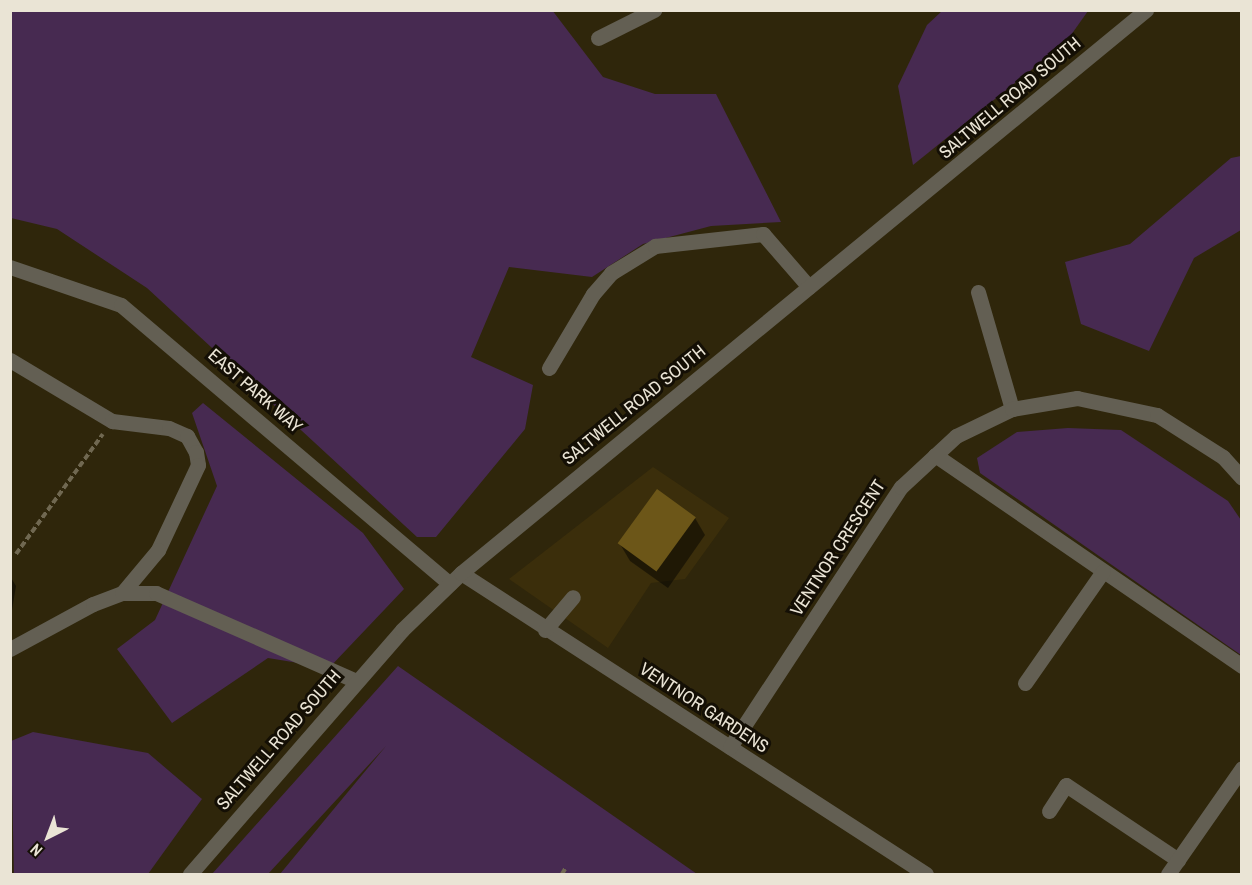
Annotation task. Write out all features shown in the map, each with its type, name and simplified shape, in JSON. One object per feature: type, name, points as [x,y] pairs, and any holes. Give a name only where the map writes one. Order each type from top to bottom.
[{"type":"street","points":[[598,38],[654,10]]},
{"type":"street","name":"SALTWELL ROAD SOUTH","points":[[190,874],[356,681],[456,578],[1142,12]]},
{"type":"street","points":[[549,368],[593,294],[611,273],[655,246],[763,234],[809,287]]},
{"type":"street","name":"EAST PARK WAY","points":[[10,267],[86,289],[121,305],[456,578]]},
{"type":"street","points":[[978,292],[1012,409]]},
{"type":"street","points":[[10,360],[112,421],[169,428],[187,436],[198,465],[158,550],[122,593],[10,649]]},
{"type":"street","name":"VENTNOR CRESCENT","points":[[730,747],[901,488],[956,436],[1012,409],[1077,398],[1157,415],[1223,457],[1242,478]]},
{"type":"street","points":[[935,455],[1242,666]]},
{"type":"street","points":[[1025,683],[1103,571]]},
{"type":"street","name":"VENTNOR GARDENS","points":[[456,578],[545,630],[926,874]]},
{"type":"street","points":[[122,593],[156,593],[356,681]]},
{"type":"street","points":[[545,630],[573,597]]},
{"type":"street","points":[[1168,874],[1242,768]]},
{"type":"street","points":[[1049,811],[1066,785],[1178,860]]},
{"type":"path","points":[[16,554],[112,421]]},
{"type":"path","points":[[562,874],[565,869]]},
{"type":"shaded area","points":[[552,10],[603,77],[655,94],[716,94],[781,222],[711,226],[643,244],[592,277],[509,267],[471,357],[533,385],[525,429],[436,537],[417,537],[147,288],[57,229],[11,218],[11,11]]},
{"type":"shaded area","points":[[942,11],[1088,11],[1066,42],[913,165],[898,86],[927,25]]},
{"type":"shaded area","points":[[1241,156],[1241,230],[1194,258],[1149,351],[1081,324],[1065,262],[1130,244],[1231,158]]},
{"type":"shaded area","points":[[203,403],[363,533],[404,589],[329,668],[268,658],[172,723],[117,649],[155,620],[217,486],[192,413]]},
{"type":"shaded area","points":[[1068,428],[1121,430],[1228,501],[1241,520],[1241,655],[980,473],[977,458],[1017,432]]},
{"type":"shaded area","points":[[653,467],[729,518],[685,579],[651,583],[608,648],[509,579]]},
{"type":"shaded area","points":[[398,666],[697,874],[280,874],[386,746],[268,874],[212,874]]},
{"type":"shaded area","points":[[33,732],[148,753],[202,799],[148,874],[14,874],[11,741]]},
{"type":"building","points":[[657,489],[696,517],[656,571],[618,543]]}]
